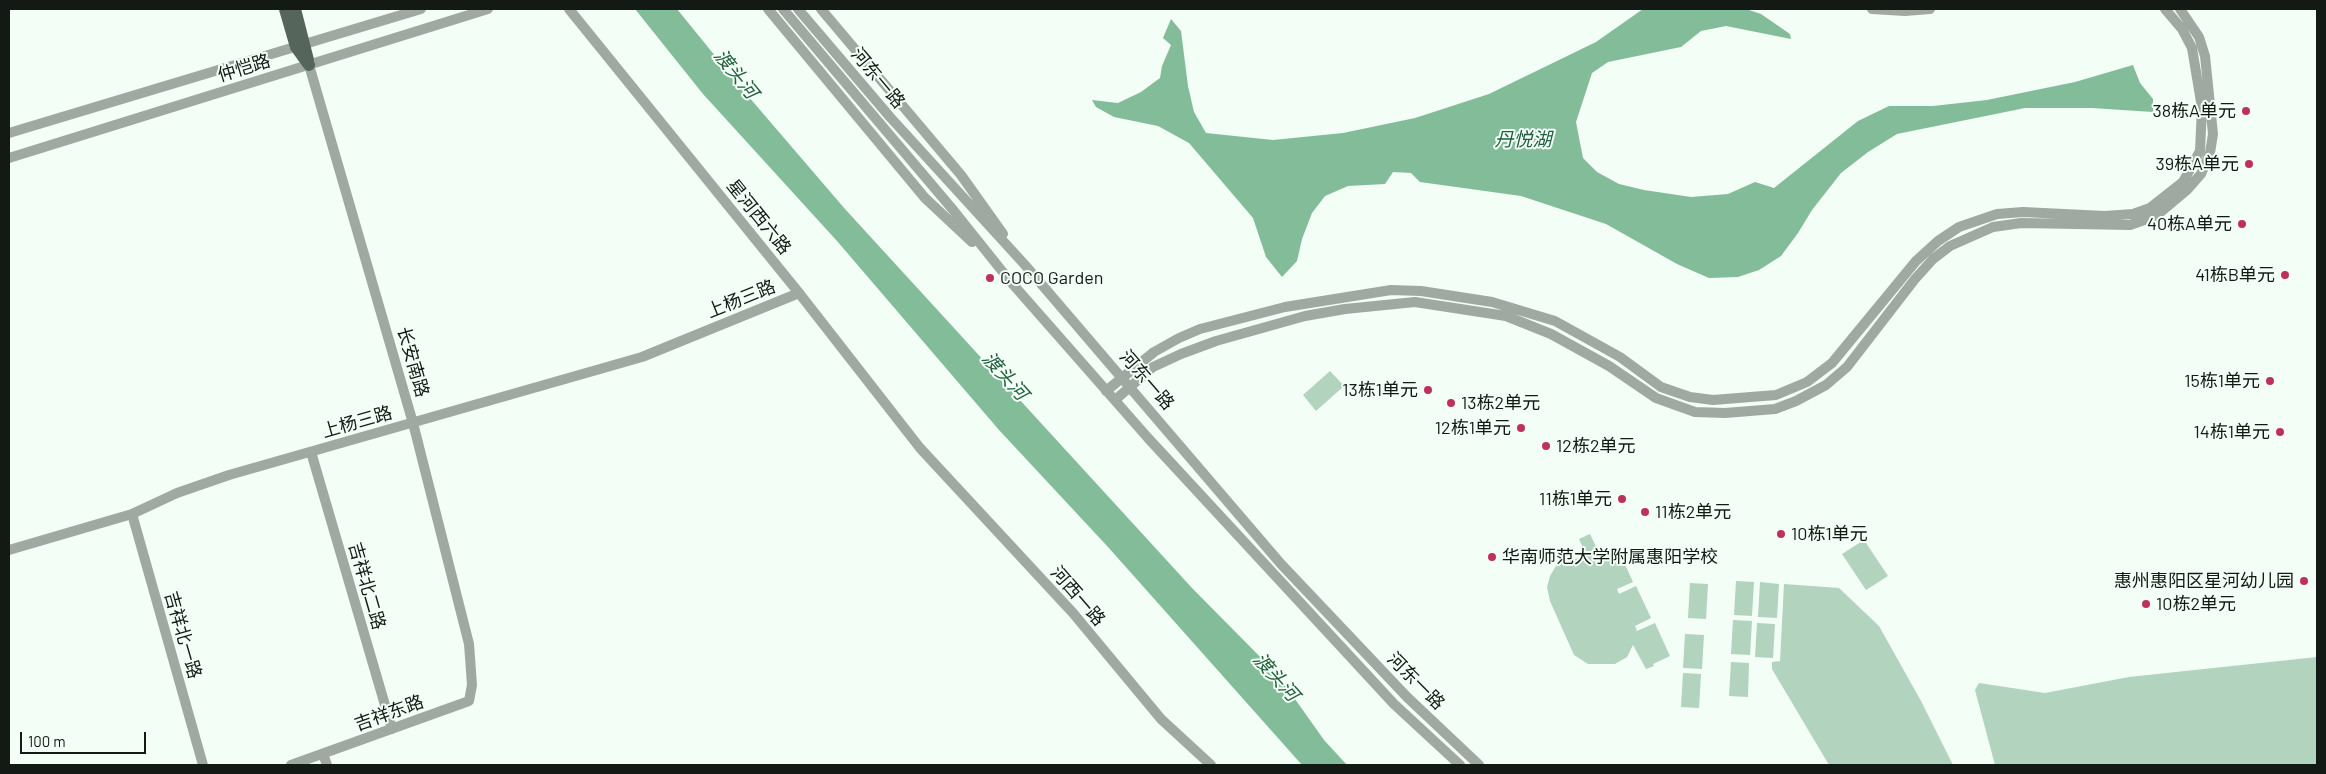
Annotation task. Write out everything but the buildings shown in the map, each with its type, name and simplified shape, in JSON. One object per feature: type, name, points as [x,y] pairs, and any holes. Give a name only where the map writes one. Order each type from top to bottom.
[{"type":"main road","name":"长安南路","points":[[285,9],[309,65]]},
{"type":"main road","name":"长安南路","points":[[295,9],[300,45]]},
{"type":"street","name":"仲恺路","points":[[9,133],[421,9]]},
{"type":"street","name":"仲恺路","points":[[9,158],[488,9]]},
{"type":"street","name":"星河西六路","points":[[569,9],[799,293],[920,448]]},
{"type":"street","points":[[768,9],[925,198],[998,266]]},
{"type":"street","name":"河东一路","points":[[783,9],[954,211],[998,266],[1106,390],[1394,704],[1460,765]]},
{"type":"street","name":"河东一路","points":[[798,9],[890,117],[1025,265],[1282,564],[1407,697],[1479,765]]},
{"type":"street","points":[[821,9],[961,175],[1025,265]]},
{"type":"street","points":[[1872,9],[1905,11],[1930,9]]},
{"type":"street","points":[[1106,390],[1154,352],[1179,338],[1209,326],[1285,307],[1391,290],[1421,291],[1492,302],[1555,321],[1620,357],[1661,387],[1690,397],[1713,400],[1776,395],[1807,382],[1832,363],[1916,261],[1938,241],[1960,227],[1998,214],[2023,212],[2105,216],[2133,214],[2150,208],[2183,182],[2200,151],[2202,108],[2192,48],[2182,29],[2165,9]]},
{"type":"street","points":[[1115,400],[1153,368],[1181,354],[1267,326],[1304,316],[1345,309],[1416,302],[1506,316],[1551,334],[1601,361],[1656,398],[1695,412],[1775,409],[1796,401],[1826,385],[1847,367],[1915,279],[1933,259],[1950,246],[1993,227],[2021,224],[2130,225],[2156,216],[2187,190],[2201,174],[2210,153],[2214,134],[2205,56],[2199,37],[2180,9]]},
{"type":"street","name":"长安南路","points":[[309,65],[413,423],[469,644],[471,671]]},
{"type":"street","name":"上杨三路","points":[[9,550],[132,514],[177,493],[228,475],[642,357],[799,293]]},
{"type":"street","name":"河西一路","points":[[920,448],[1073,613],[1161,719],[1211,765]]},
{"type":"street","name":"吉祥北二路","points":[[311,452],[392,729]]},
{"type":"street","name":"吉祥北一路","points":[[132,514],[202,765]]},
{"type":"street","name":"吉祥东路","points":[[291,765],[469,701],[472,685],[471,671]]},
{"type":"street","points":[[323,754],[327,765]]},
{"type":"shaded area","points":[[1330,371],[1344,386],[1316,411],[1303,395]]},
{"type":"shaded area","points":[[1590,534],[1601,557],[1618,549],[1633,582],[1617,589],[1619,594],[1636,586],[1651,618],[1635,626],[1637,631],[1655,623],[1670,656],[1653,664],[1654,666],[1646,669],[1633,645],[1627,657],[1615,664],[1588,664],[1574,655],[1550,601],[1547,587],[1550,576],[1556,566],[1565,561],[1579,558],[1589,561],[1579,539]]},
{"type":"shaded area","points":[[1864,540],[1888,576],[1866,590],[1842,554]]},
{"type":"shaded area","points":[[1736,581],[1754,582],[1752,616],[1734,615]]},
{"type":"shaded area","points":[[1760,582],[1779,584],[1777,618],[1758,617]]},
{"type":"shaded area","points":[[1690,583],[1708,584],[1706,619],[1688,618]]},
{"type":"shaded area","points":[[1784,584],[1839,588],[1879,626],[1921,701],[1953,765],[1829,765],[1772,669],[1772,662],[1780,661]]},
{"type":"shaded area","points":[[1733,620],[1752,621],[1750,655],[1731,654]]},
{"type":"shaded area","points":[[1757,623],[1775,624],[1773,658],[1755,657]]},
{"type":"shaded area","points":[[1685,634],[1704,635],[1702,669],[1683,668]]},
{"type":"shaded area","points":[[2317,657],[2317,765],[1995,765],[1975,690],[1979,683],[2045,693],[2129,677]]},
{"type":"shaded area","points":[[1731,662],[1749,663],[1748,697],[1729,696]]},
{"type":"shaded area","points":[[1683,673],[1701,674],[1699,708],[1681,707]]},
{"type":"water","name":"渡头河","points":[[635,9],[677,9],[742,89],[845,209],[1192,588],[1278,675],[1324,740],[1347,765],[1302,765],[1108,547],[999,430],[837,241],[703,94]]},
{"type":"water","name":"丹悦湖","points":[[1643,9],[1746,9],[1761,14],[1790,34],[1791,39],[1726,26],[1701,31],[1681,47],[1608,62],[1592,73],[1576,122],[1583,158],[1597,172],[1619,184],[1644,190],[1691,197],[1728,194],[1755,182],[1774,188],[1858,121],[1889,106],[1933,106],[1987,100],[2075,82],[2133,65],[2140,83],[2153,99],[2153,112],[2092,108],[2025,108],[1897,134],[1868,152],[1841,173],[1812,210],[1781,256],[1759,270],[1738,277],[1709,278],[1677,264],[1606,224],[1521,196],[1420,182],[1411,173],[1393,172],[1385,184],[1348,186],[1325,196],[1312,213],[1302,239],[1297,261],[1282,277],[1266,257],[1253,218],[1189,143],[1158,126],[1114,117],[1096,107],[1092,100],[1118,103],[1141,92],[1160,78],[1162,66],[1171,45],[1163,38],[1171,19],[1181,31],[1188,86],[1194,112],[1206,133],[1273,140],[1343,133],[1415,118],[1489,94],[1596,42]]},
{"type":"place","name":"38栋A单元","points":[[2246,111]]},
{"type":"place","name":"39栋A单元","points":[[2249,164]]},
{"type":"place","name":"40栋A单元","points":[[2242,224]]},
{"type":"place","name":"41栋B单元","points":[[2285,275]]},
{"type":"place","name":"COCO Garden","points":[[990,278]]},
{"type":"place","name":"15栋1单元","points":[[2270,381]]},
{"type":"place","name":"13栋1单元","points":[[1428,390]]},
{"type":"place","name":"13栋2单元","points":[[1451,403]]},
{"type":"place","name":"12栋1单元","points":[[1521,428]]},
{"type":"place","name":"14栋1单元","points":[[2280,432]]},
{"type":"place","name":"12栋2单元","points":[[1546,446]]},
{"type":"place","name":"11栋1单元","points":[[1622,499]]},
{"type":"place","name":"11栋2单元","points":[[1645,512]]},
{"type":"place","name":"10栋1单元","points":[[1781,534]]},
{"type":"place","name":"华南师范大学附属惠阳学校","points":[[1492,557]]},
{"type":"place","name":"惠州惠阳区星河幼儿园","points":[[2304,581]]},
{"type":"place","name":"10栋2单元","points":[[2146,604]]}]
